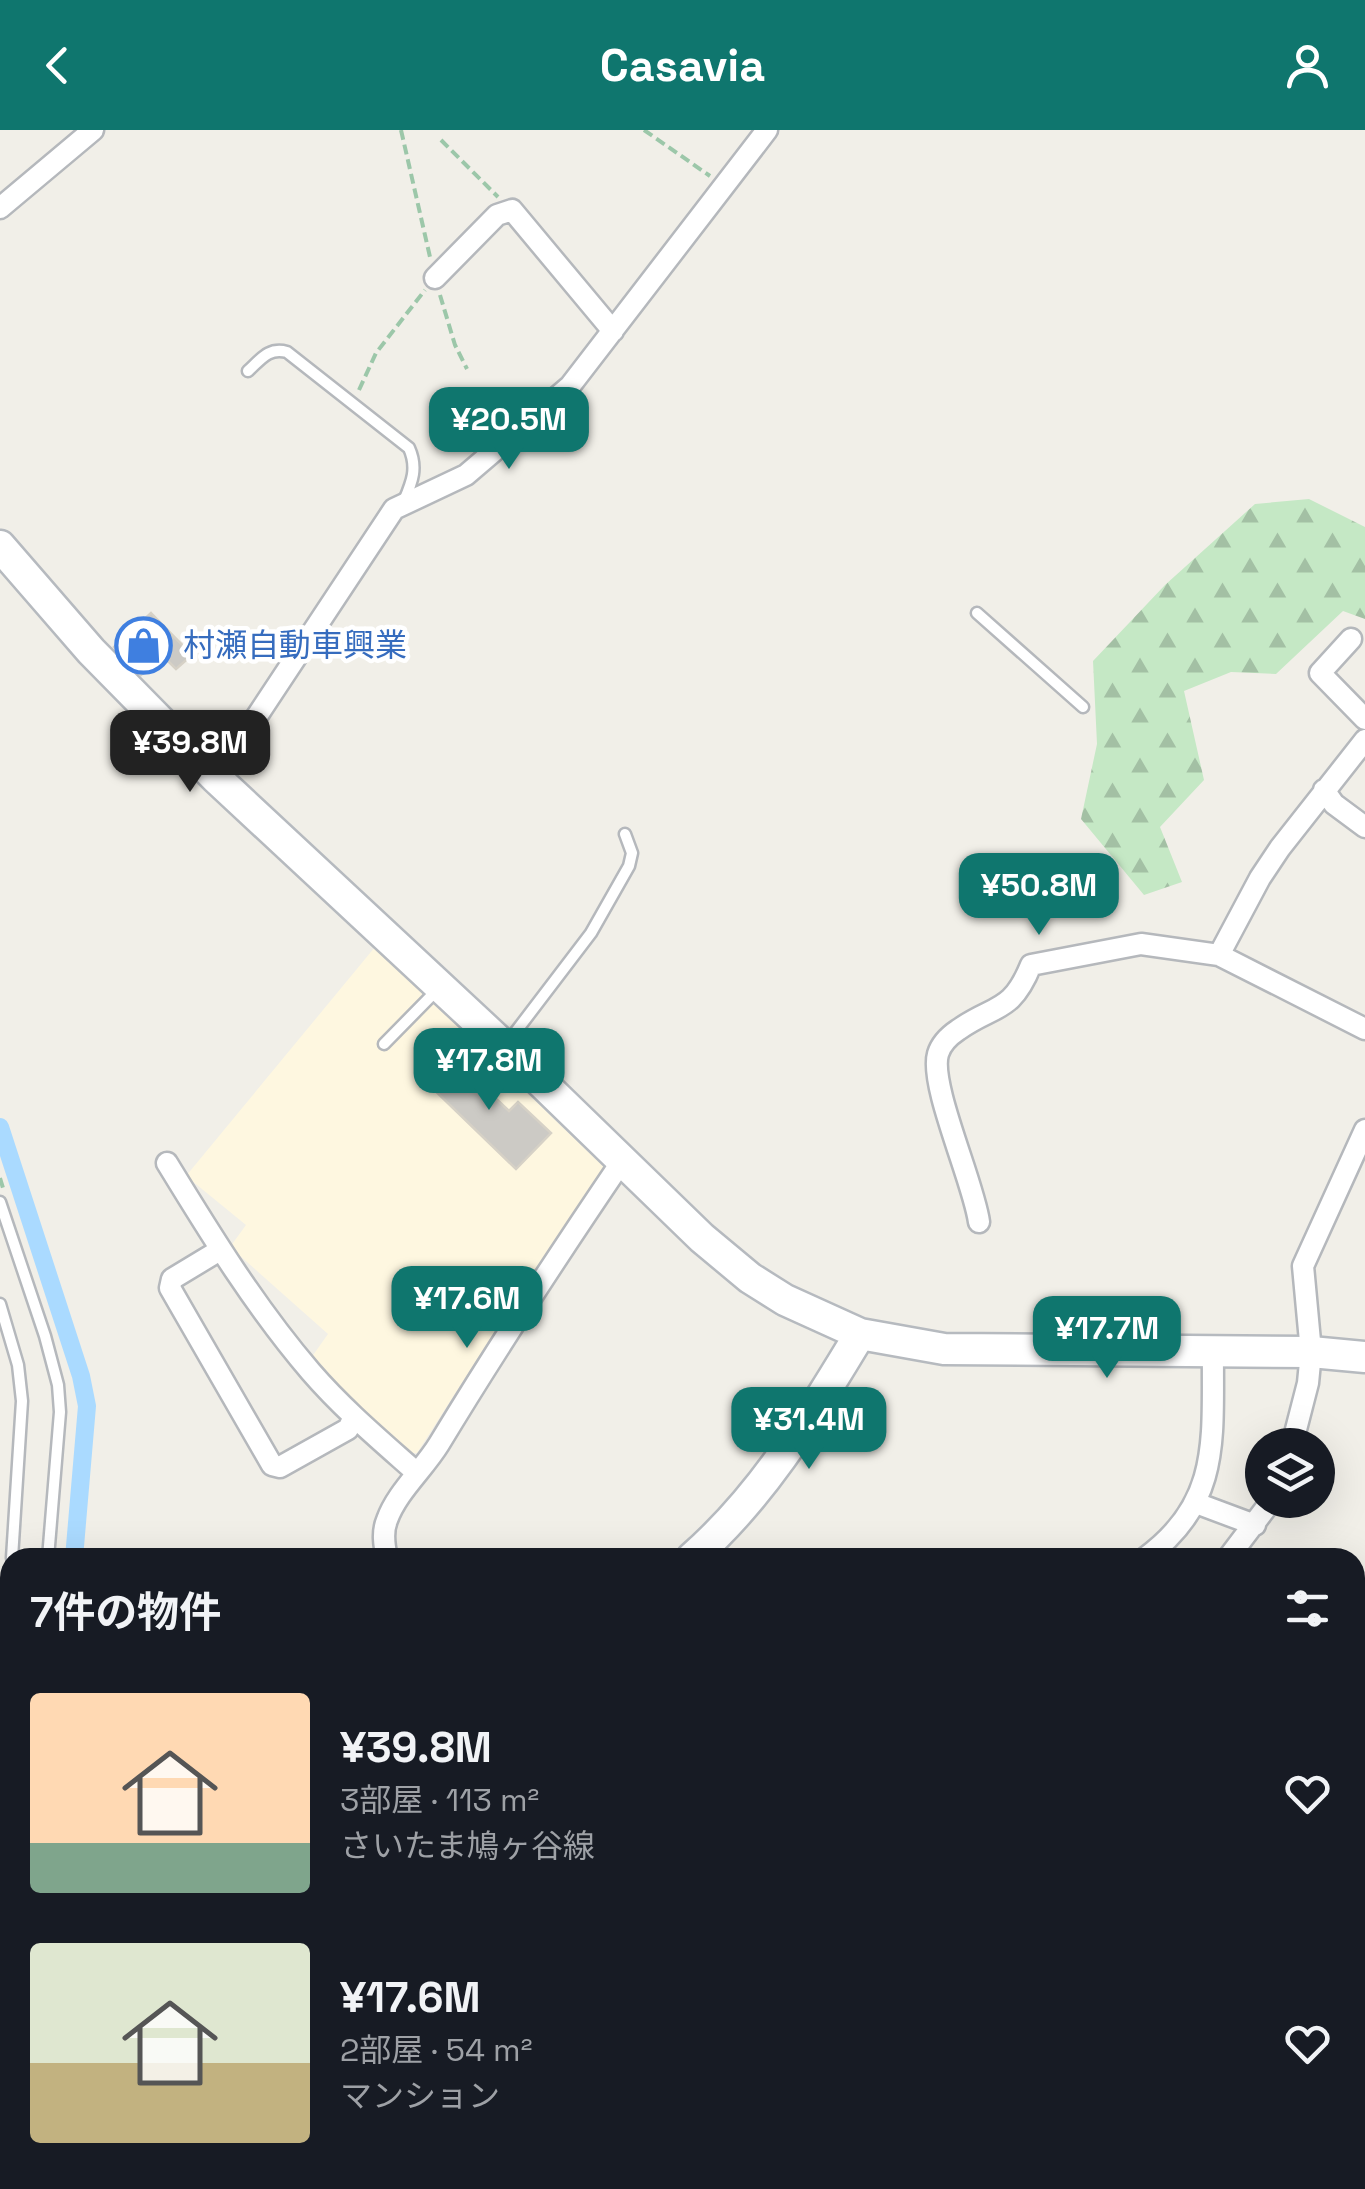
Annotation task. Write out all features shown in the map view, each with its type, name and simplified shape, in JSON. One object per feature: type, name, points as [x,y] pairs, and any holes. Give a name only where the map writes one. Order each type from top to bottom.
[{"type":"main road","points":[[0,546],[91,651],[216,778],[505,1047],[702,1238],[750,1278],[820,1318],[860,1334],[944,1349],[1311,1352],[1365,1357]]},
{"type":"main road","points":[[702,1548],[771,1474],[860,1334]]},
{"type":"street","points":[[0,208],[93,130]]},
{"type":"street","points":[[216,778],[394,509],[466,476],[570,386],[767,130]]},
{"type":"street","points":[[435,278],[497,215],[512,210],[613,330]]},
{"type":"street","points":[[1351,640],[1320,673],[1365,719]]},
{"type":"street","points":[[1219,955],[1260,878],[1365,740]]},
{"type":"street","points":[[1324,790],[1334,804],[1365,827]]},
{"type":"street","points":[[979,1222],[939,1081],[938,1054],[946,1040],[1020,992],[1031,965],[1141,944],[1219,955],[1365,1030]]},
{"type":"street","points":[[1296,1428],[1311,1352],[1303,1266],[1365,1130]]},
{"type":"street","points":[[384,1548],[386,1522],[622,1161]]},
{"type":"street","points":[[167,1163],[220,1250],[310,1370],[354,1417],[417,1473]]},
{"type":"street","points":[[220,1250],[172,1279],[170,1288],[272,1465],[280,1467],[348,1430],[354,1417]]},
{"type":"street","points":[[1159,1548],[1170,1540],[1196,1503],[1212,1448],[1213,1352]]},
{"type":"street","points":[[1196,1503],[1256,1525]]},
{"type":"street","points":[[1236,1548],[1260,1518]]},
{"type":"lane","points":[[248,371],[270,352],[288,352],[409,448],[415,461],[413,478],[402,504]]},
{"type":"lane","points":[[977,613],[1083,708]]},
{"type":"lane","points":[[505,1047],[591,933],[629,866],[632,852],[625,834]]},
{"type":"lane","points":[[384,1044],[440,987]]},
{"type":"lane","points":[[0,1202],[58,1385],[60,1412],[49,1548]]},
{"type":"lane","points":[[0,1304],[18,1364],[22,1401],[13,1548]]},
{"type":"path","points":[[401,130],[435,278],[455,345],[468,368]]},
{"type":"path","points":[[644,130],[722,185]]},
{"type":"path","points":[[441,140],[512,210]]},
{"type":"path","points":[[353,403],[376,354],[435,278]]},
{"type":"shaded area","points":[[375,947],[606,1169],[520,1292],[417,1453],[408,1453],[311,1358],[328,1334],[230,1247],[246,1225],[186,1176]]},
{"type":"green space","points":[[1309,499],[1365,527],[1365,619],[1343,611],[1276,674],[1231,672],[1184,691],[1204,780],[1160,827],[1182,882],[1144,895],[1081,819],[1097,744],[1093,661],[1165,585],[1255,504]]},
{"type":"building","points":[[151,613],[192,655],[176,669],[162,655],[141,675],[114,647]]},
{"type":"building","points":[[450,1055],[509,1111],[518,1102],[551,1133],[516,1169],[425,1081]]},
{"type":"waterway","points":[[0,1127],[81,1376],[87,1406],[75,1548]]},
{"type":"place","name":"村瀬自動車興業","points":[[144,645]]}]
